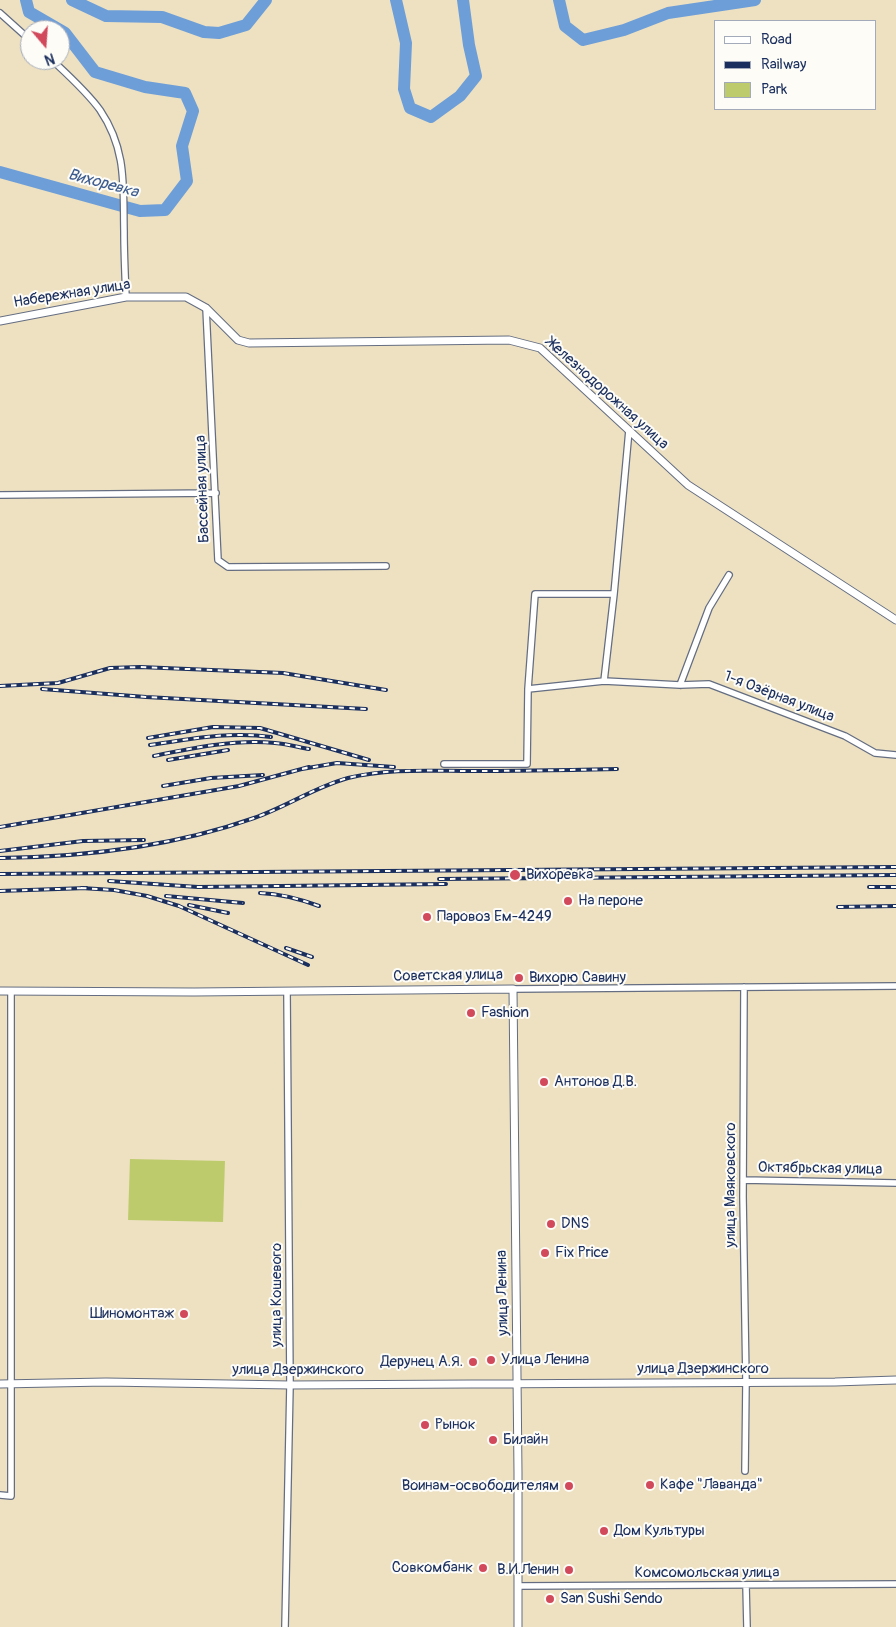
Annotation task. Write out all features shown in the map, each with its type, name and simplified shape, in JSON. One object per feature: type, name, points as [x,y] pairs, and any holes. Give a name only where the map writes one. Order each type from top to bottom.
[{"type":"street","points":[[0,13],[20,31]]},
{"type":"street","points":[[62,70],[99,108],[106,120],[119,154],[123,171],[124,189],[126,297]]},
{"type":"street","name":"Набережная улица","points":[[0,321],[126,297],[186,297],[206,308]]},
{"type":"street","name":"Железнодорожная улица","points":[[206,308],[238,340],[248,344],[509,340],[540,348],[688,485],[896,620]]},
{"type":"street","name":"Бассейная улица","points":[[206,308],[218,560],[228,567],[386,566]]},
{"type":"street","points":[[604,681],[629,430]]},
{"type":"street","points":[[0,495],[216,493]]},
{"type":"street","points":[[680,685],[709,608],[729,575]]},
{"type":"street","points":[[444,764],[528,764],[528,689],[535,594],[614,594]]},
{"type":"street","name":"1-я Озёрная улица","points":[[528,689],[604,681],[680,685],[709,684],[845,736],[875,753],[896,755]]},
{"type":"street","name":"Советская улица","points":[[0,991],[287,992],[896,986]]},
{"type":"street","name":"улица Маяковского","points":[[744,988],[743,1180],[746,1382]]},
{"type":"street","name":"улица Ленина","points":[[513,989],[518,1384],[518,1627]]},
{"type":"street","points":[[0,1496],[11,1496],[11,991]]},
{"type":"street","name":"улица Кошевого","points":[[285,1627],[290,1385],[287,992]]},
{"type":"street","name":"Октябрьская улица","points":[[743,1180],[896,1183]]},
{"type":"street","name":"улица Дзержинского","points":[[0,1384],[133,1382],[290,1385],[518,1384],[896,1380]]},
{"type":"street","points":[[745,1471],[746,1382]]},
{"type":"street","name":"Комсомольская улица","points":[[518,1586],[896,1584]]},
{"type":"street","points":[[746,1585],[747,1627]]},
{"type":"green space","points":[[130,1159],[225,1161],[223,1222],[128,1220]]},
{"type":"waterway","name":"Вихоревка","points":[[26,0],[29,12],[43,20]]},
{"type":"waterway","name":"Вихоревка","points":[[72,0],[106,16],[162,17],[204,32],[219,33],[246,25],[266,0]]},
{"type":"waterway","name":"Вихоревка","points":[[396,0],[406,43],[404,89],[410,108],[431,117],[460,96],[476,76],[469,45],[463,0]]},
{"type":"waterway","name":"Вихоревка","points":[[559,0],[565,26],[583,40],[624,30],[668,13],[755,0]]},
{"type":"waterway","name":"Вихоревка","points":[[0,172],[140,211],[165,210],[187,181],[182,146],[193,111],[185,93],[145,87],[95,72],[70,40]]},
{"type":"railway","points":[[0,686],[58,683],[110,668],[140,667],[283,673],[386,690]]},
{"type":"railway","points":[[42,689],[146,697],[366,709]]},
{"type":"railway","points":[[148,738],[213,727],[260,728],[369,760]]},
{"type":"railway","points":[[150,745],[226,735],[271,737]]},
{"type":"railway","points":[[154,756],[199,747],[245,742],[279,743],[309,749]]},
{"type":"railway","points":[[168,760],[228,750]]},
{"type":"railway","points":[[302,769],[337,763],[394,767]]},
{"type":"railway","points":[[0,827],[239,786],[309,767]]},
{"type":"railway","points":[[0,858],[96,852],[161,843],[193,836],[254,818],[324,786],[363,775],[410,771],[617,769]]},
{"type":"railway","points":[[163,786],[211,778],[263,775]]},
{"type":"railway","points":[[0,851],[83,841],[144,840]]},
{"type":"railway","points":[[0,874],[896,867]]},
{"type":"railway","points":[[439,879],[896,875]]},
{"type":"railway","points":[[109,881],[198,887],[446,884]]},
{"type":"railway","points":[[869,887],[896,887]]},
{"type":"railway","points":[[81,888],[114,890],[147,896],[179,906],[308,965]]},
{"type":"railway","points":[[0,891],[87,888]]},
{"type":"railway","points":[[260,893],[290,897],[319,906]]},
{"type":"railway","points":[[166,896],[243,903]]},
{"type":"railway","points":[[189,905],[228,913]]},
{"type":"railway","points":[[838,907],[896,906]]},
{"type":"railway","points":[[286,948],[312,957]]},
{"type":"place","name":"Вихоревка","points":[[515,875]]},
{"type":"place","name":"На пероне","points":[[568,901]]},
{"type":"place","name":"Паровоз Ем-4249","points":[[427,917]]},
{"type":"place","name":"Вихорю Савину","points":[[519,978]]},
{"type":"place","name":"Fashion","points":[[471,1013]]},
{"type":"place","name":"Антонов Д.В.","points":[[544,1082]]},
{"type":"place","name":"DNS","points":[[551,1224]]},
{"type":"place","name":"Fix Price","points":[[545,1253]]},
{"type":"place","name":"Шиномонтаж","points":[[184,1314]]},
{"type":"place","name":"Улица Ленина","points":[[491,1360]]},
{"type":"place","name":"Дерунец А.Я.","points":[[473,1362]]},
{"type":"place","name":"Рынок","points":[[425,1425]]},
{"type":"place","name":"Билайн","points":[[493,1440]]},
{"type":"place","name":"Кафе \"Лаванда\"","points":[[650,1485]]},
{"type":"place","name":"Воинам-освободителям","points":[[569,1486]]},
{"type":"place","name":"Дом Культуры","points":[[604,1531]]},
{"type":"place","name":"Совкомбанк","points":[[483,1568]]},
{"type":"place","name":"В.И.Ленин","points":[[569,1570]]},
{"type":"place","name":"San Sushi Sendo","points":[[550,1599]]}]
